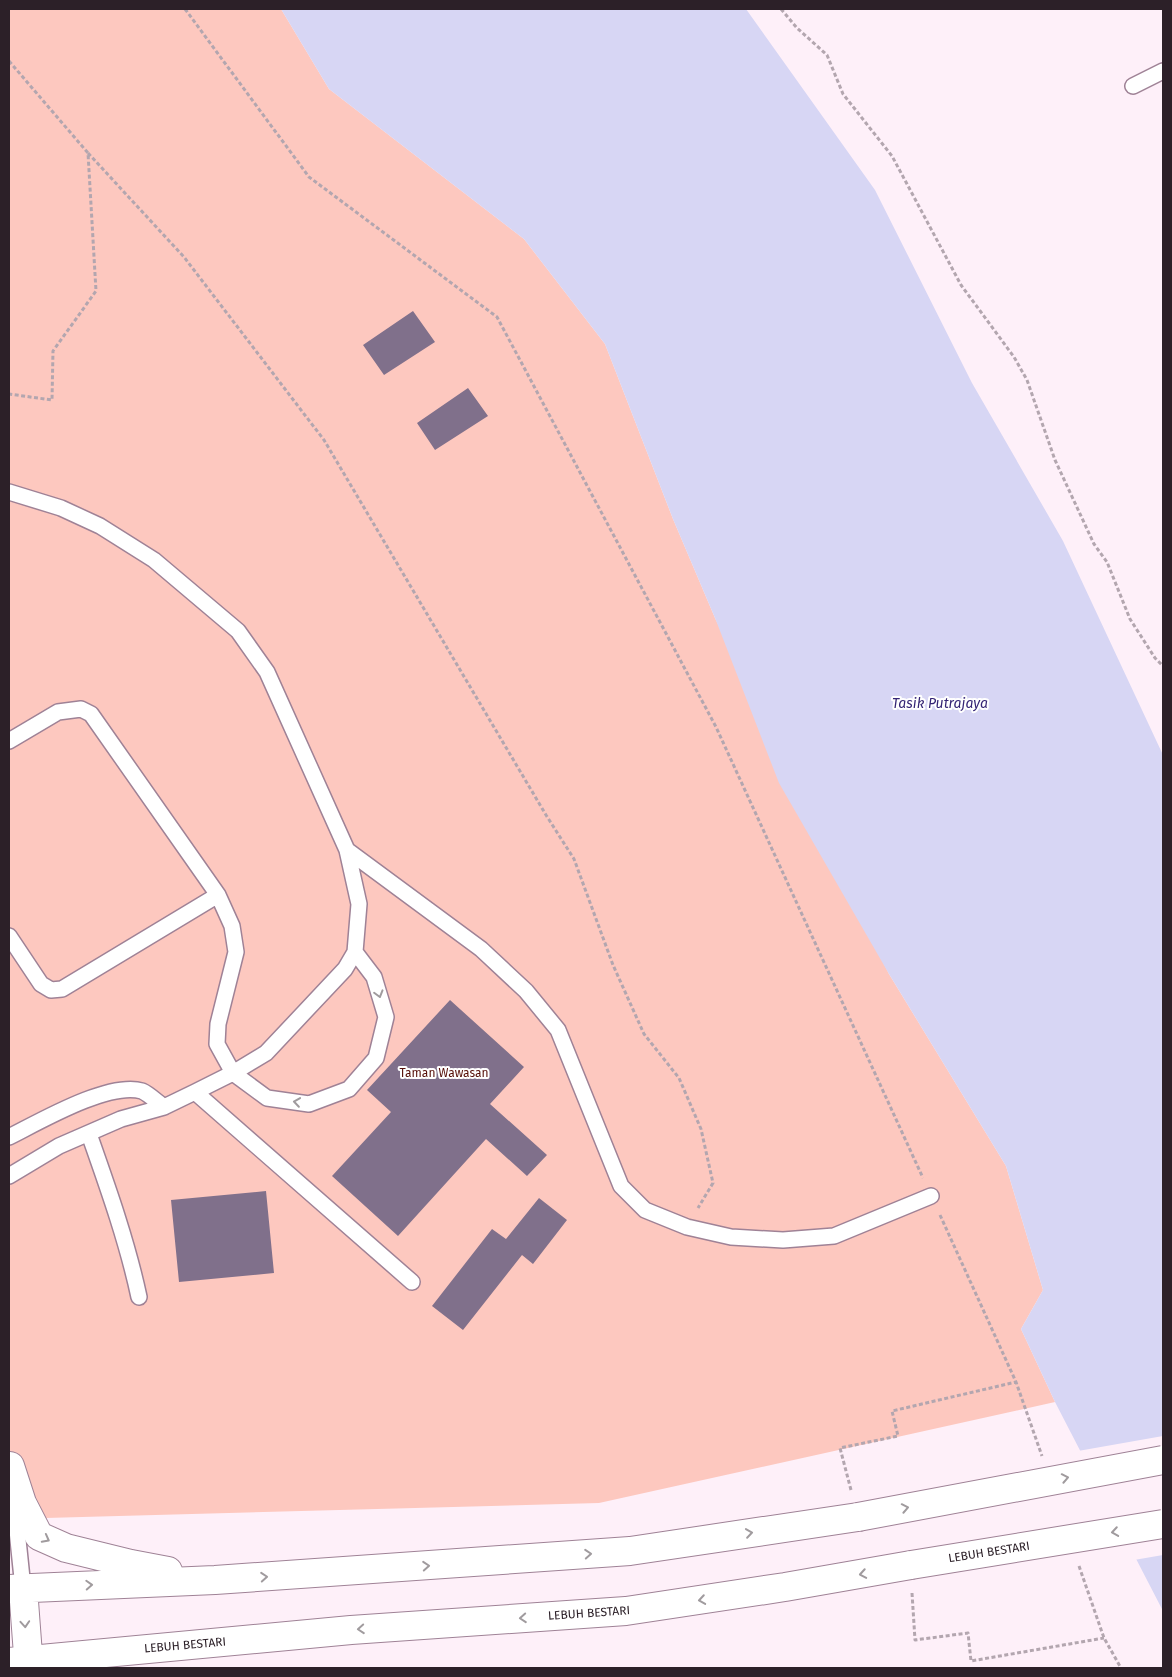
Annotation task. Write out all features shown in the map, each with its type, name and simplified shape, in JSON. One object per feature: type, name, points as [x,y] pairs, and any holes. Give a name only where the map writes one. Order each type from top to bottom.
[{"type":"main road","points":[[22,1663],[16,1588],[215,1580],[630,1551],[858,1517],[1163,1460]]},
{"type":"main road","points":[[9,1463],[22,1503],[39,1536],[66,1548],[131,1564],[215,1580]]},
{"type":"main road","name":"LEBUH BESTARI","points":[[22,1663],[351,1630],[626,1611],[785,1587],[1163,1524]]},
{"type":"main road","points":[[105,1668],[157,1648]]},
{"type":"lane","points":[[1133,86],[1163,72]]},
{"type":"lane","points":[[9,492],[61,508],[100,526],[154,560],[238,631],[267,672],[347,850],[359,904],[355,952],[345,970],[266,1052],[233,1073],[164,1107],[121,1119],[59,1146],[9,1176]]},
{"type":"lane","points":[[9,741],[58,712],[81,709],[90,714],[218,895],[232,926],[236,952],[218,1024],[217,1044],[233,1073],[267,1098],[309,1104],[349,1089],[376,1058],[386,1017],[374,977],[355,952]]},
{"type":"lane","points":[[347,850],[481,949],[526,991],[558,1030],[622,1186],[645,1210],[687,1227],[732,1237],[783,1240],[834,1236],[931,1196]]},
{"type":"lane","points":[[9,936],[41,984],[51,990],[62,990],[218,895]]},
{"type":"lane","points":[[9,1137],[74,1105],[104,1094],[126,1089],[143,1092],[164,1107]]},
{"type":"lane","points":[[195,1092],[412,1282]]},
{"type":"lane","points":[[89,1134],[111,1194],[131,1258],[138,1297]]},
{"type":"lane","points":[[9,1463],[16,1588]]},
{"type":"path","points":[[185,9],[310,177],[497,317],[716,727],[1016,1382],[1045,1464]]},
{"type":"path","points":[[781,9],[797,28],[827,55],[843,94],[892,156],[961,285],[1014,357],[1027,380],[1055,460],[1094,544],[1107,562],[1130,619],[1154,658],[1163,666]]},
{"type":"path","points":[[9,61],[88,153],[184,257],[324,440],[546,815],[574,858],[613,965],[644,1034],[679,1078],[701,1129],[713,1183],[687,1227]]},
{"type":"path","points":[[9,394],[52,400],[52,351],[96,291],[88,153]]},
{"type":"path","points":[[858,1517],[840,1448],[898,1436],[892,1412],[1016,1382]]},
{"type":"path","points":[[911,1565],[915,1640],[968,1633],[971,1661],[1104,1638]]},
{"type":"path","points":[[1079,1565],[1104,1638],[1121,1668]]},
{"type":"green space","name":"Taman Wawasan","points":[[9,9],[281,9],[329,89],[524,239],[605,344],[673,519],[715,618],[889,974],[1006,1166],[1043,1290],[1021,1329],[1055,1402],[599,1503],[9,1519]]},
{"type":"water","name":"Tasik Putrajaya","points":[[281,9],[746,9],[875,190],[972,383],[1063,541],[1163,755],[1163,1611],[1055,1402],[1021,1329],[1043,1290],[1006,1166],[889,974],[779,783],[605,344],[524,239],[329,89]]},
{"type":"pier","points":[[1163,1436],[1163,1555],[1134,1560],[1078,1451]]},
{"type":"building","points":[[413,311],[435,342],[384,375],[363,345]]},
{"type":"building","points":[[468,388],[488,416],[435,450],[417,423]]},
{"type":"building","points":[[450,1000],[524,1067],[490,1104],[547,1155],[527,1176],[486,1139],[398,1236],[332,1176],[391,1112],[367,1090]]},
{"type":"building","points":[[266,1191],[274,1273],[179,1282],[171,1200]]},
{"type":"building","points":[[539,1198],[567,1220],[533,1264],[522,1255],[463,1330],[432,1306],[492,1229],[506,1239]]}]
